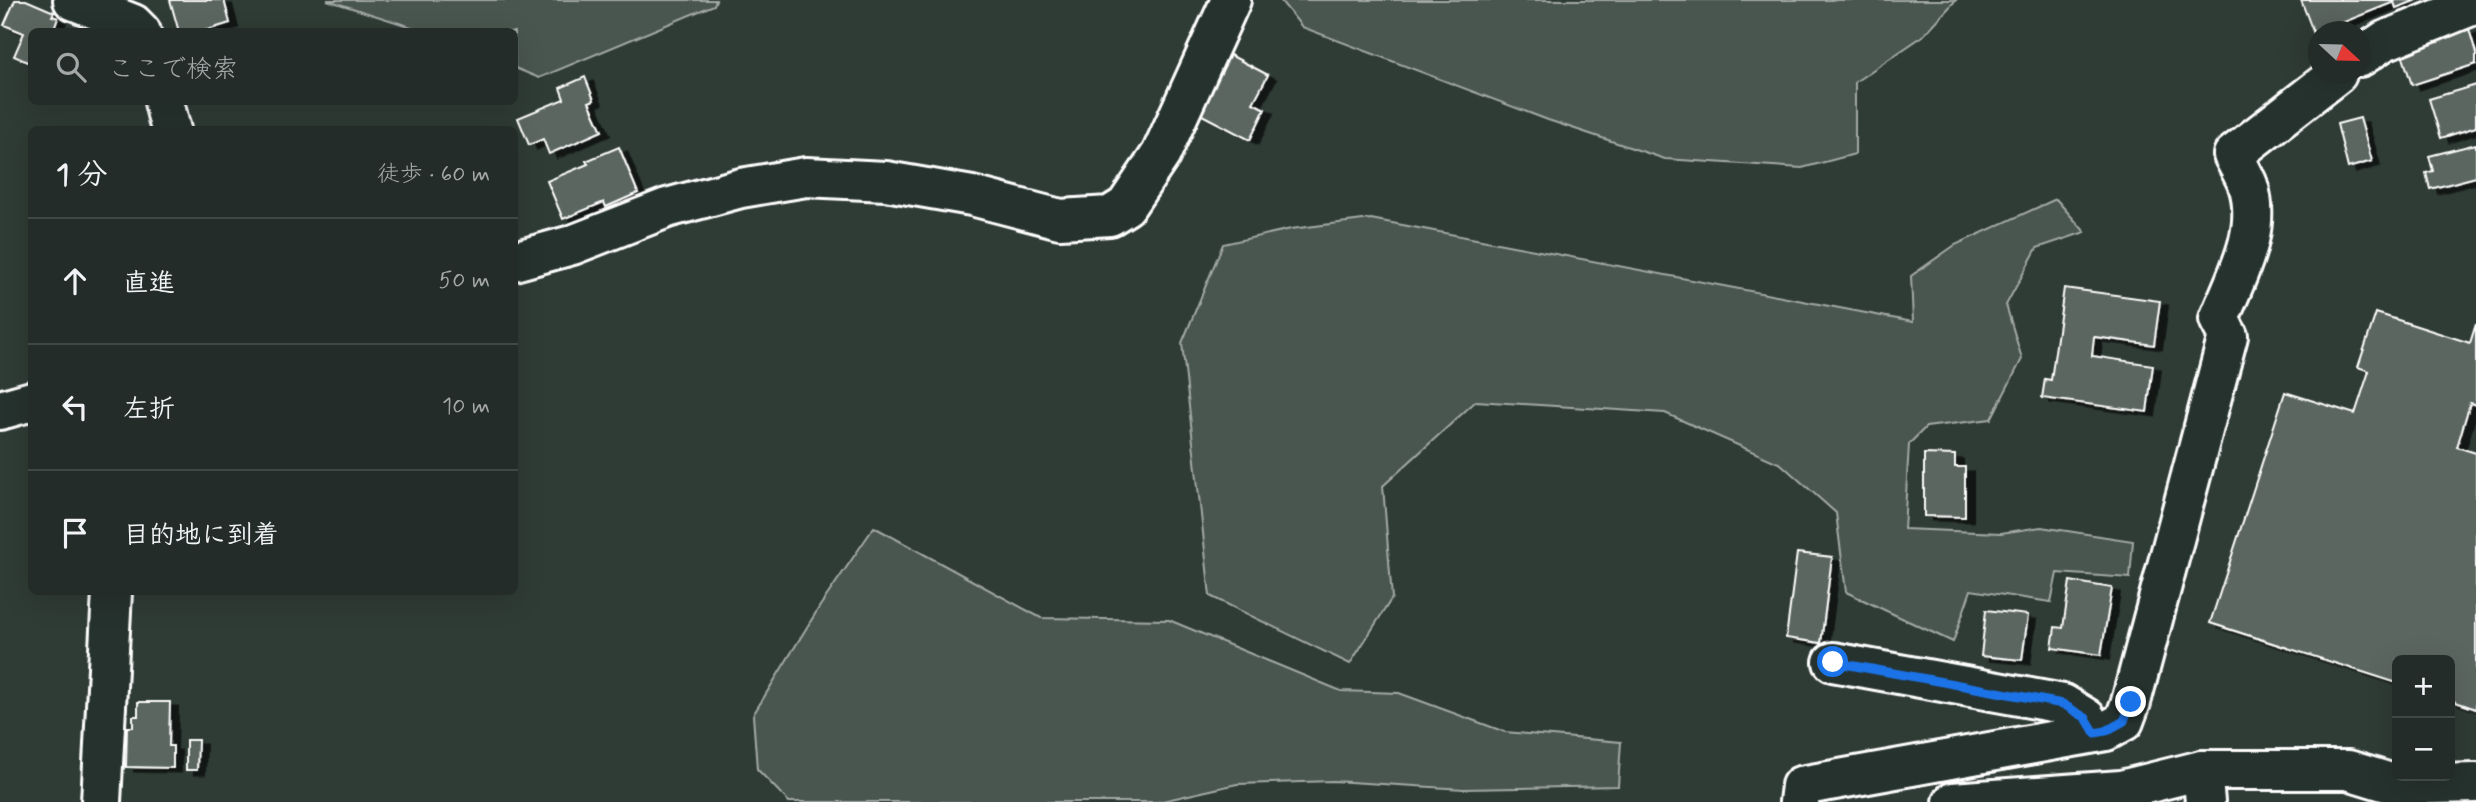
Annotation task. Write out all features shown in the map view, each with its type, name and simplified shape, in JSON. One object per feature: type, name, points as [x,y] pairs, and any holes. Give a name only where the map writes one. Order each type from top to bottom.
[{"type":"street","points":[[73,0],[137,28]]},
{"type":"street","points":[[518,260],[572,245],[667,208],[741,188],[806,177],[886,181],[971,196],[1060,219],[1110,216],[1126,206],[1161,154],[1231,0]]},
{"type":"street","points":[[2371,50],[2384,41],[2476,4]]},
{"type":"street","points":[[1799,802],[1801,786],[2106,731],[2124,721],[2228,336],[2219,319],[2248,248],[2252,225],[2248,186],[2233,155],[2324,84]]},
{"type":"street","points":[[165,105],[170,126]]},
{"type":"street","points":[[0,410],[28,402]]},
{"type":"street","points":[[101,802],[112,595]]},
{"type":"street","points":[[1833,662],[2063,704],[2086,718],[2095,733]]},
{"type":"street","points":[[1954,802],[2204,786],[2348,771],[2397,785],[2476,783]]},
{"type":"shaded area","points":[[327,0],[716,0],[714,5],[539,78],[518,69],[518,28],[415,28]]},
{"type":"shaded area","points":[[1280,0],[1956,0],[1923,36],[1855,82],[1855,154],[1802,168],[1665,159],[1548,120],[1302,27]]},
{"type":"shaded area","points":[[2056,199],[2085,232],[2037,248],[2006,305],[2022,359],[1991,419],[1926,427],[1909,444],[1904,529],[2001,533],[2041,527],[2133,541],[2130,578],[2057,573],[2051,602],[1971,590],[1953,642],[1846,592],[1836,513],[1781,464],[1665,413],[1476,401],[1383,486],[1392,598],[1350,664],[1210,596],[1182,343],[1223,244],[1291,229],[1371,219],[1913,322],[1911,276],[1955,245]]},
{"type":"shaded area","points":[[874,527],[1041,618],[1169,620],[1341,691],[1399,693],[1505,732],[1621,742],[1618,786],[1464,789],[1333,781],[1237,784],[1158,802],[789,802],[757,769],[753,715],[820,606]]},
{"type":"building","points":[[15,0],[26,0],[54,12],[52,16],[58,18],[54,28],[28,28],[28,62],[14,56],[24,33],[4,25]]},
{"type":"building","points":[[170,0],[224,0],[230,23],[214,28],[178,28]]},
{"type":"building","points":[[2301,0],[2417,0],[2396,8],[2394,2],[2346,21],[2309,21]]},
{"type":"building","points":[[2469,29],[2476,53],[2476,64],[2412,85],[2401,51]]},
{"type":"building","points":[[1230,55],[1268,75],[1253,103],[1265,109],[1250,140],[1200,114]]},
{"type":"building","points":[[585,77],[594,100],[589,102],[602,131],[549,154],[543,139],[529,145],[518,118],[564,99],[560,88]]},
{"type":"building","points":[[2476,85],[2476,127],[2441,138],[2429,99]]},
{"type":"building","points":[[2360,118],[2372,161],[2348,168],[2337,124]]},
{"type":"building","points":[[2476,144],[2476,177],[2430,189],[2426,173],[2433,171],[2429,156]]},
{"type":"building","points":[[619,147],[638,193],[606,207],[604,202],[563,219],[547,181],[588,164],[586,161]]},
{"type":"building","points":[[2064,288],[2160,301],[2154,345],[2094,337],[2092,356],[2153,365],[2147,412],[2042,398],[2045,379],[2051,380]]},
{"type":"building","points":[[2376,313],[2470,343],[2476,324],[2476,405],[2470,403],[2457,447],[2476,453],[2476,709],[2455,702],[2455,655],[2392,655],[2392,681],[2210,623],[2285,392],[2355,414],[2369,371],[2358,367]]},
{"type":"building","points":[[1924,454],[1955,455],[1955,467],[1965,467],[1965,517],[1924,516]]},
{"type":"building","points":[[1797,553],[1832,557],[1821,643],[1786,638]]},
{"type":"building","points":[[2070,581],[2112,588],[2101,655],[2052,648],[2055,627],[2063,628]]},
{"type":"building","points":[[1986,610],[2028,615],[2022,660],[1981,656]]},
{"type":"building","points":[[138,702],[170,702],[169,746],[173,746],[173,768],[126,767],[127,727],[133,727],[133,716],[138,716]]},
{"type":"building","points":[[186,740],[198,740],[197,770],[186,770]]},
{"type":"route","points":[[1833,662],[2063,704],[2086,718],[2095,733],[2106,731],[2124,721],[2131,702]]}]
